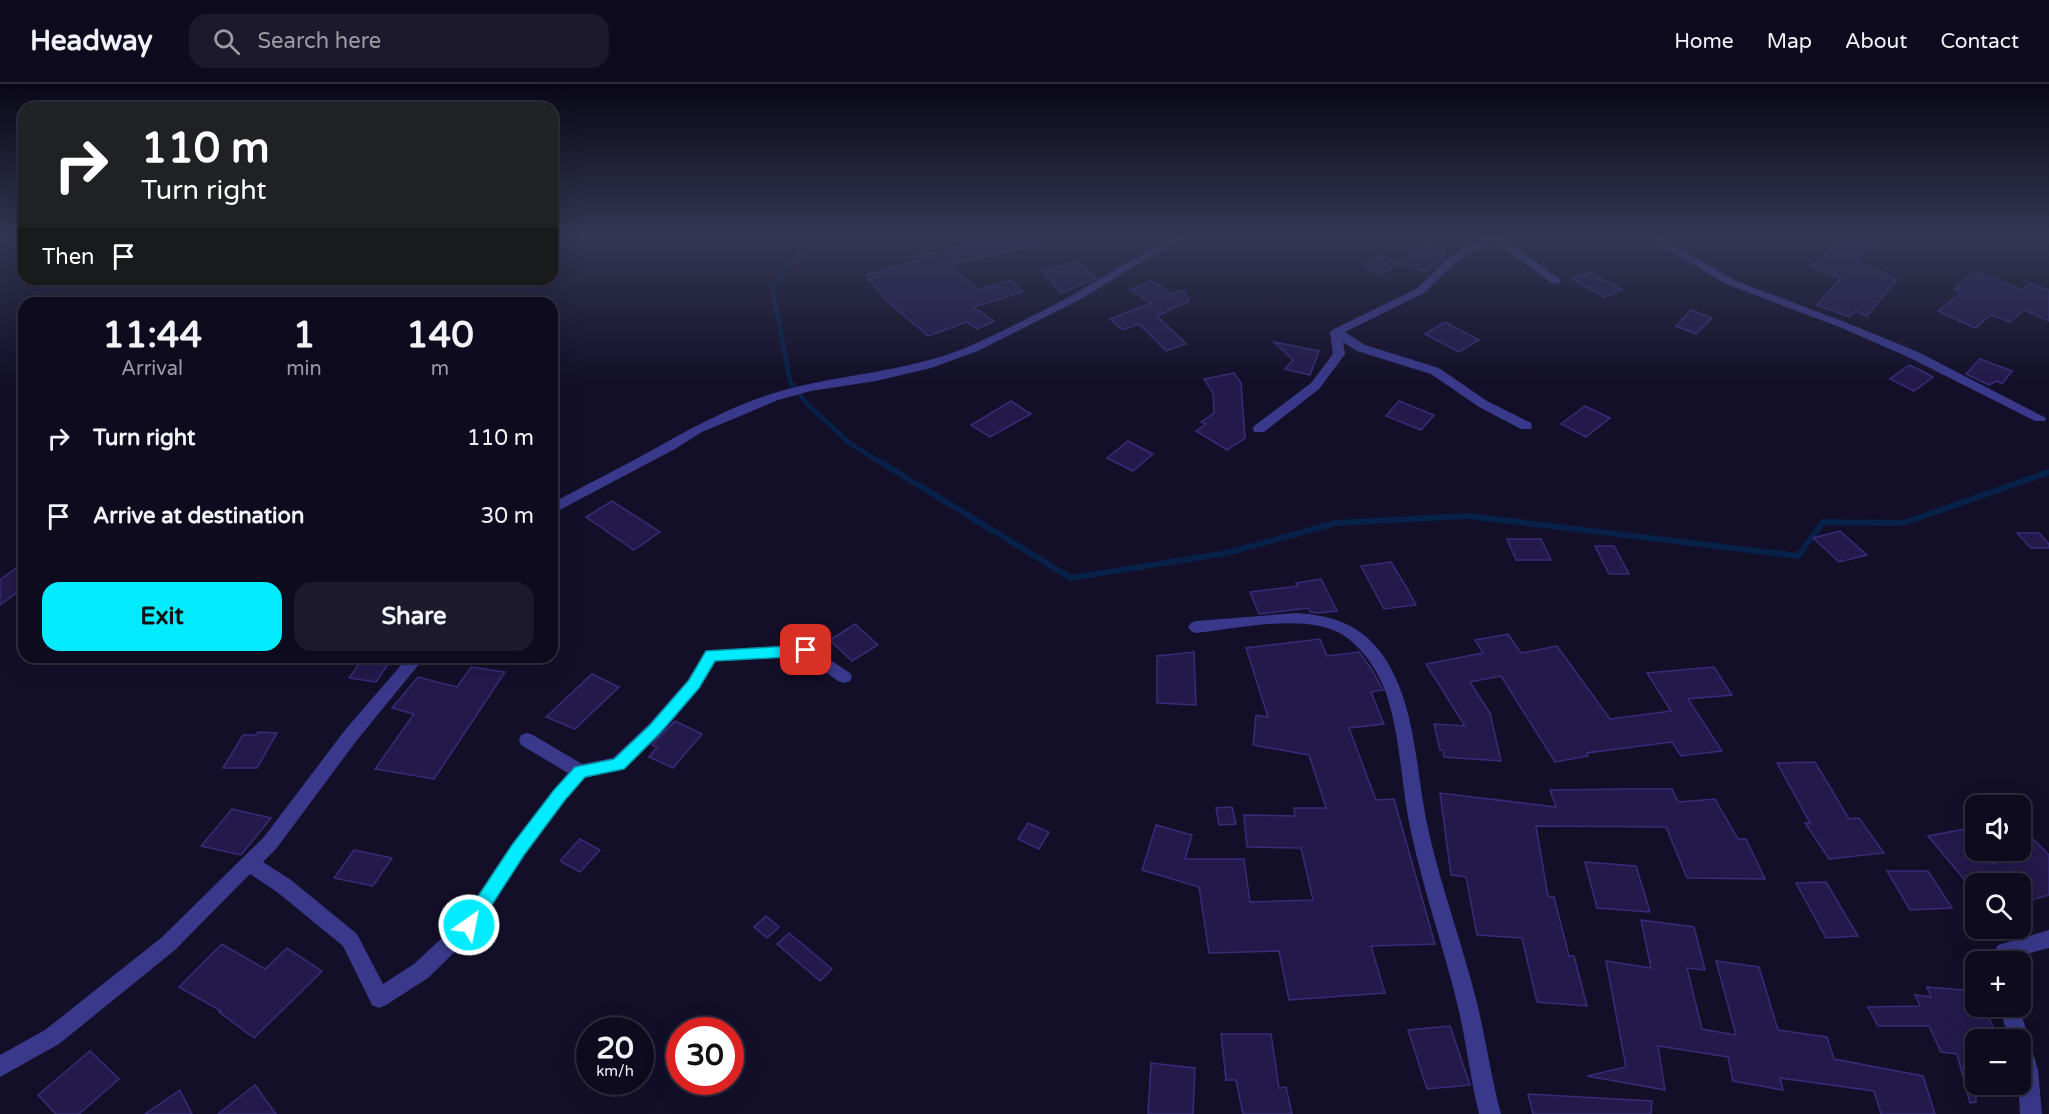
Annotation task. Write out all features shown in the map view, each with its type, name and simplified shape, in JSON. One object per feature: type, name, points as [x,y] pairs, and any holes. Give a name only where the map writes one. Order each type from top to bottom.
[{"type":"street","points":[[558,506],[670,446],[697,429],[806,388],[876,377],[931,363],[974,348],[1097,285]]},
{"type":"street","points":[[1336,332],[1420,291],[1426,285]]},
{"type":"street","points":[[1738,285],[1846,326],[1914,355],[2040,418]]},
{"type":"street","points":[[1336,332],[1361,348],[1435,371],[1483,404],[1526,426]]},
{"type":"street","points":[[1259,429],[1315,386],[1339,354],[1336,332]]},
{"type":"street","points":[[1196,627],[1307,617],[1325,620],[1346,629],[1372,650],[1394,694],[1407,741],[1415,810],[1467,1005],[1478,1070],[1490,1114]]},
{"type":"street","points":[[249,863],[284,886],[350,940],[379,998],[421,971],[469,925],[518,850],[559,795],[580,772],[618,765],[655,729],[694,684],[711,655],[806,650],[844,677]]},
{"type":"street","points":[[0,1067],[52,1037],[168,944],[270,843],[351,735],[412,663]]},
{"type":"street","points":[[527,740],[580,772]]},
{"type":"street","points":[[2005,951],[2049,939]]},
{"type":"street","points":[[2030,1095],[2031,1114]]},
{"type":"building","points":[[874,285],[973,285],[979,290],[995,285],[1016,285],[1023,292],[974,307],[994,321],[977,329],[967,322],[928,336],[887,301]]},
{"type":"building","points":[[1054,285],[1080,285],[1061,293]]},
{"type":"building","points":[[1142,285],[1158,285],[1172,294],[1184,290],[1189,301],[1157,316],[1186,344],[1166,351],[1139,324],[1123,330],[1110,319],[1151,303],[1131,290]]},
{"type":"building","points":[[1583,285],[1613,285],[1622,290],[1604,297]]},
{"type":"building","points":[[1835,285],[1892,285],[1867,316],[1856,311],[1849,317],[1817,305]]},
{"type":"building","points":[[1959,285],[2010,285],[2022,290],[2028,285],[2036,285],[2049,290],[2049,321],[2024,310],[2010,322],[1991,315],[1975,328],[1938,311],[1962,292],[1954,289]]},
{"type":"building","points":[[1691,310],[1712,318],[1696,334],[1676,326]]},
{"type":"building","points":[[1445,322],[1479,340],[1459,352],[1425,334]]},
{"type":"building","points":[[1274,342],[1319,351],[1310,375],[1285,369],[1293,360]]},
{"type":"building","points":[[1980,359],[2012,371],[2002,384],[1997,381],[1989,385],[1966,374]]},
{"type":"building","points":[[1909,365],[1933,377],[1914,391],[1890,379]]},
{"type":"building","points":[[1234,373],[1241,383],[1245,438],[1227,450],[1196,431],[1206,424],[1201,422],[1214,413],[1213,393],[1204,379]]},
{"type":"building","points":[[1011,401],[1031,414],[990,437],[971,425]]},
{"type":"building","points":[[1399,401],[1434,415],[1421,430],[1386,416]]},
{"type":"building","points":[[1585,406],[1610,418],[1586,437],[1561,424]]},
{"type":"building","points":[[1128,441],[1153,454],[1133,471],[1107,458]]},
{"type":"building","points":[[612,501],[660,532],[634,550],[586,517]]},
{"type":"building","points":[[1840,531],[1867,555],[1839,562],[1813,538]]},
{"type":"building","points":[[2017,533],[2039,533],[2049,544],[2049,548],[2031,548]]},
{"type":"building","points":[[1507,539],[1541,539],[1551,560],[1516,560]]},
{"type":"building","points":[[1595,546],[1614,546],[1629,574],[1609,574]]},
{"type":"building","points":[[1391,562],[1416,605],[1384,609],[1361,566]]},
{"type":"building","points":[[18,566],[18,592],[0,605],[0,580]]},
{"type":"building","points":[[1321,579],[1337,611],[1318,613],[1310,612],[1308,608],[1259,614],[1250,592],[1298,586],[1296,583]]},
{"type":"building","points":[[855,624],[878,645],[852,661],[830,640]]},
{"type":"building","points":[[1508,634],[1521,653],[1557,646],[1610,719],[1671,711],[1647,673],[1714,667],[1732,695],[1688,699],[1722,751],[1681,756],[1672,742],[1587,753],[1588,756],[1555,762],[1501,676],[1470,682],[1490,713],[1501,761],[1444,757],[1434,724],[1465,726],[1426,664],[1483,653],[1475,640]]},
{"type":"building","points":[[1320,639],[1327,656],[1359,652],[1383,690],[1371,692],[1384,724],[1349,728],[1376,800],[1394,799],[1435,944],[1371,946],[1385,993],[1289,1000],[1279,951],[1209,953],[1199,887],[1142,870],[1156,825],[1192,835],[1185,859],[1244,859],[1250,902],[1313,900],[1301,848],[1247,847],[1244,815],[1295,816],[1294,808],[1326,808],[1309,755],[1253,745],[1256,715],[1268,717],[1246,648]]},
{"type":"building","points":[[1194,652],[1196,705],[1157,703],[1157,656]]},
{"type":"building","points":[[360,663],[389,663],[376,682],[349,678]]},
{"type":"building","points":[[471,667],[505,672],[434,779],[375,769],[414,714],[392,708],[418,677],[457,687]]},
{"type":"building","points":[[592,674],[619,687],[575,729],[546,717]]},
{"type":"building","points":[[675,721],[702,734],[673,768],[649,757],[657,747],[652,745]]},
{"type":"building","points":[[258,732],[277,733],[257,768],[223,768],[243,735],[256,735]]},
{"type":"building","points":[[1815,762],[1849,819],[1859,818],[1884,853],[1829,859],[1805,823],[1810,823],[1777,763]]},
{"type":"building","points":[[1672,789],[1678,802],[1715,799],[1738,839],[1746,839],[1765,879],[1687,878],[1666,827],[1536,826],[1548,896],[1554,897],[1569,956],[1574,956],[1587,1006],[1537,1002],[1522,938],[1477,935],[1466,877],[1451,875],[1440,793],[1556,807],[1550,790]]},
{"type":"building","points":[[1232,807],[1236,824],[1219,825],[1216,808]]},
{"type":"building","points":[[232,809],[271,818],[241,855],[201,846]]},
{"type":"building","points":[[1028,823],[1049,832],[1039,849],[1018,839]]},
{"type":"building","points":[[1965,829],[1965,861],[1989,861],[1992,864],[2002,861],[2031,861],[2031,837],[2049,855],[2049,895],[2031,900],[2031,873],[1965,873],[1965,880],[1928,836]]},
{"type":"building","points":[[580,839],[600,850],[580,872],[560,861]]},
{"type":"building","points":[[354,850],[392,858],[373,886],[334,878]]},
{"type":"building","points":[[1585,862],[1636,866],[1650,912],[1597,908]]},
{"type":"building","points":[[1887,871],[1928,871],[1952,908],[1910,910]]},
{"type":"building","points":[[1826,882],[1858,936],[1826,938],[1796,883]]},
{"type":"building","points":[[766,916],[779,927],[767,938],[754,927]]},
{"type":"building","points":[[1641,920],[1694,927],[1705,970],[1687,968],[1702,1029],[1736,1035],[1716,961],[1759,967],[1778,1030],[1827,1037],[1834,1059],[1923,1076],[1935,1114],[1881,1114],[1874,1091],[1780,1078],[1783,1090],[1733,1081],[1728,1057],[1658,1046],[1665,1090],[1587,1076],[1626,1067],[1606,961],[1651,968]]},
{"type":"building","points":[[789,933],[832,969],[820,981],[777,944]]},
{"type":"building","points":[[222,944],[265,969],[287,948],[322,971],[254,1038],[219,1012],[221,1011],[179,987]]},
{"type":"building","points":[[1927,987],[1965,990],[1965,1017],[1988,1017],[1994,1029],[1965,1029],[1965,1084],[1957,1054],[1941,1052],[1929,1026],[1878,1026],[1868,1007],[1920,1006],[1915,995],[1931,997]]},
{"type":"building","points":[[1450,1026],[1470,1085],[1427,1089],[1408,1030]]},
{"type":"building","points":[[1221,1034],[1271,1034],[1279,1088],[1286,1087],[1292,1114],[1243,1114],[1236,1080],[1226,1080]]},
{"type":"building","points":[[90,1051],[119,1079],[79,1114],[56,1114],[38,1095]]},
{"type":"building","points":[[1151,1063],[1195,1068],[1193,1114],[1148,1114]]},
{"type":"building","points":[[255,1085],[276,1114],[218,1114]]},
{"type":"building","points":[[180,1090],[192,1114],[145,1114]]},
{"type":"building","points":[[1528,1094],[1652,1101],[1651,1114],[1533,1114]]},
{"type":"building","points":[[1968,1095],[1976,1095],[1976,1102],[1970,1103]]},
{"type":"waterway","points":[[773,285],[790,381],[807,404],[852,445],[885,465]]},
{"type":"waterway","points":[[882,463],[1071,578],[1227,553],[1335,523],[1468,516],[1798,556],[1823,522],[1904,523],[2049,472]]},
{"type":"route","points":[[469,925],[518,850],[559,795],[580,772],[618,765],[655,729],[694,684],[711,655],[806,650]]}]
